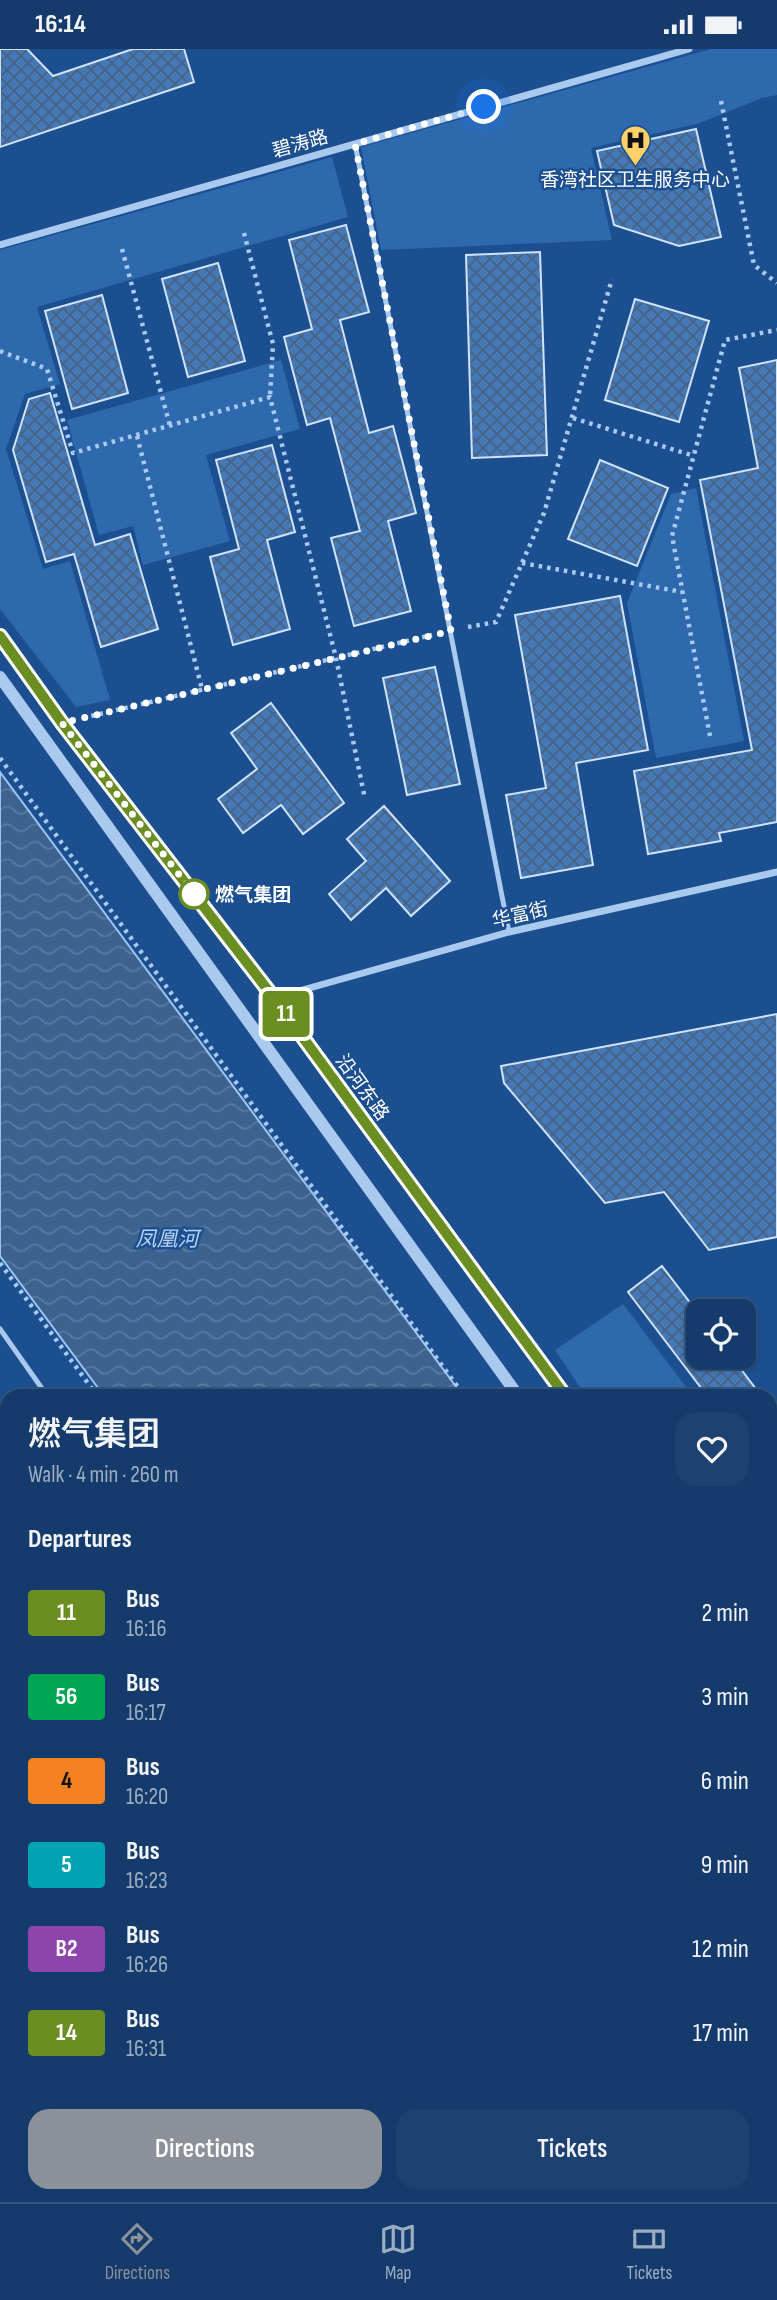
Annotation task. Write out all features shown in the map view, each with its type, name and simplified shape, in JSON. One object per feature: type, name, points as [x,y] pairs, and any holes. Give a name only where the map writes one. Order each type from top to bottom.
[{"type":"street","name":"碧涛路","points":[[0,245],[689,49]]},
{"type":"street","name":"沿河东路","points":[[0,636],[62,723],[274,998],[560,1389]]},
{"type":"street","points":[[0,677],[513,1389]]},
{"type":"street","name":"华富街","points":[[274,998],[509,932],[777,872]]},
{"type":"lane","points":[[355,144],[509,932]]},
{"type":"lane","points":[[0,1329],[42,1389]]},
{"type":"path","points":[[720,101],[754,265],[777,283]]},
{"type":"path","points":[[244,233],[273,344],[270,397],[336,658],[365,799]]},
{"type":"path","points":[[122,249],[170,426]]},
{"type":"path","points":[[62,723],[496,622],[544,513],[612,279]]},
{"type":"path","points":[[710,736],[672,536],[725,340],[777,330]]},
{"type":"path","points":[[0,352],[47,369],[73,453],[270,397]]},
{"type":"path","points":[[573,418],[694,456]]},
{"type":"path","points":[[137,436],[202,689]]},
{"type":"path","points":[[522,563],[682,592]]},
{"type":"path","points":[[0,758],[459,1389]]},
{"type":"path","points":[[0,1263],[91,1389]]},
{"type":"green space","points":[[711,49],[777,49],[777,95],[762,98],[697,124],[591,148],[612,240],[381,250],[361,147]]},
{"type":"green space","points":[[332,157],[348,217],[37,307],[60,384],[25,394],[6,449],[43,569],[70,561],[110,700],[76,707],[0,609],[0,250]]},
{"type":"green space","points":[[281,360],[300,429],[206,455],[230,541],[143,565],[133,526],[99,535],[67,420]]},
{"type":"green space","points":[[696,488],[744,741],[656,758],[627,603],[671,494]]},
{"type":"green space","points":[[623,1304],[688,1389],[581,1389],[555,1350]]},
{"type":"water","name":"凤凰河","points":[[0,772],[458,1389],[99,1389],[0,1256]]},
{"type":"building","points":[[0,49],[27,49],[53,76],[133,49],[184,49],[194,82],[0,147]]},
{"type":"building","points":[[696,129],[721,237],[679,246],[614,225],[597,151]]},
{"type":"building","points":[[346,225],[369,312],[340,320],[369,433],[393,426],[416,513],[388,521],[411,611],[354,626],[331,538],[360,531],[330,418],[307,425],[284,337],[312,329],[289,240]]},
{"type":"building","points":[[540,252],[547,455],[472,458],[466,255]]},
{"type":"building","points":[[218,263],[245,361],[188,377],[162,279]]},
{"type":"building","points":[[102,295],[128,393],[72,409],[45,311]]},
{"type":"building","points":[[635,299],[709,321],[679,422],[605,400]]},
{"type":"building","points":[[777,360],[777,822],[719,833],[721,841],[648,854],[634,771],[752,750],[700,480],[758,468],[739,368]]},
{"type":"building","points":[[50,393],[95,545],[130,534],[158,629],[101,647],[74,554],[46,562],[13,450],[29,399]]},
{"type":"building","points":[[272,445],[295,532],[267,540],[290,629],[233,645],[210,557],[239,549],[216,460]]},
{"type":"building","points":[[600,460],[668,488],[637,566],[568,539]]},
{"type":"building","points":[[620,596],[648,750],[576,763],[593,865],[521,878],[506,795],[546,788],[515,615]]},
{"type":"building","points":[[435,667],[460,784],[407,795],[383,678]]},
{"type":"building","points":[[271,703],[344,803],[303,834],[281,805],[243,833],[218,799],[257,769],[231,733]]},
{"type":"building","points":[[384,806],[450,881],[411,916],[386,888],[351,920],[329,894],[366,861],[347,839]]},
{"type":"building","points":[[777,1014],[777,1237],[709,1250],[664,1192],[605,1203],[504,1083],[501,1066]]},
{"type":"building","points":[[662,1266],[687,1299],[686,1368],[628,1292]]},
{"type":"building","points":[[687,1369],[741,1369],[756,1389],[702,1389]]},
{"type":"bus line","name":"11","points":[[0,636],[62,723],[274,998],[560,1389]]},
{"type":"place","name":"香湾社区卫生服务中心","points":[[635,167]]},
{"type":"place","name":"燃气集团","points":[[194,894]]},
{"type":"route","points":[[194,894],[62,723],[451,631],[355,144],[484,107]]}]
